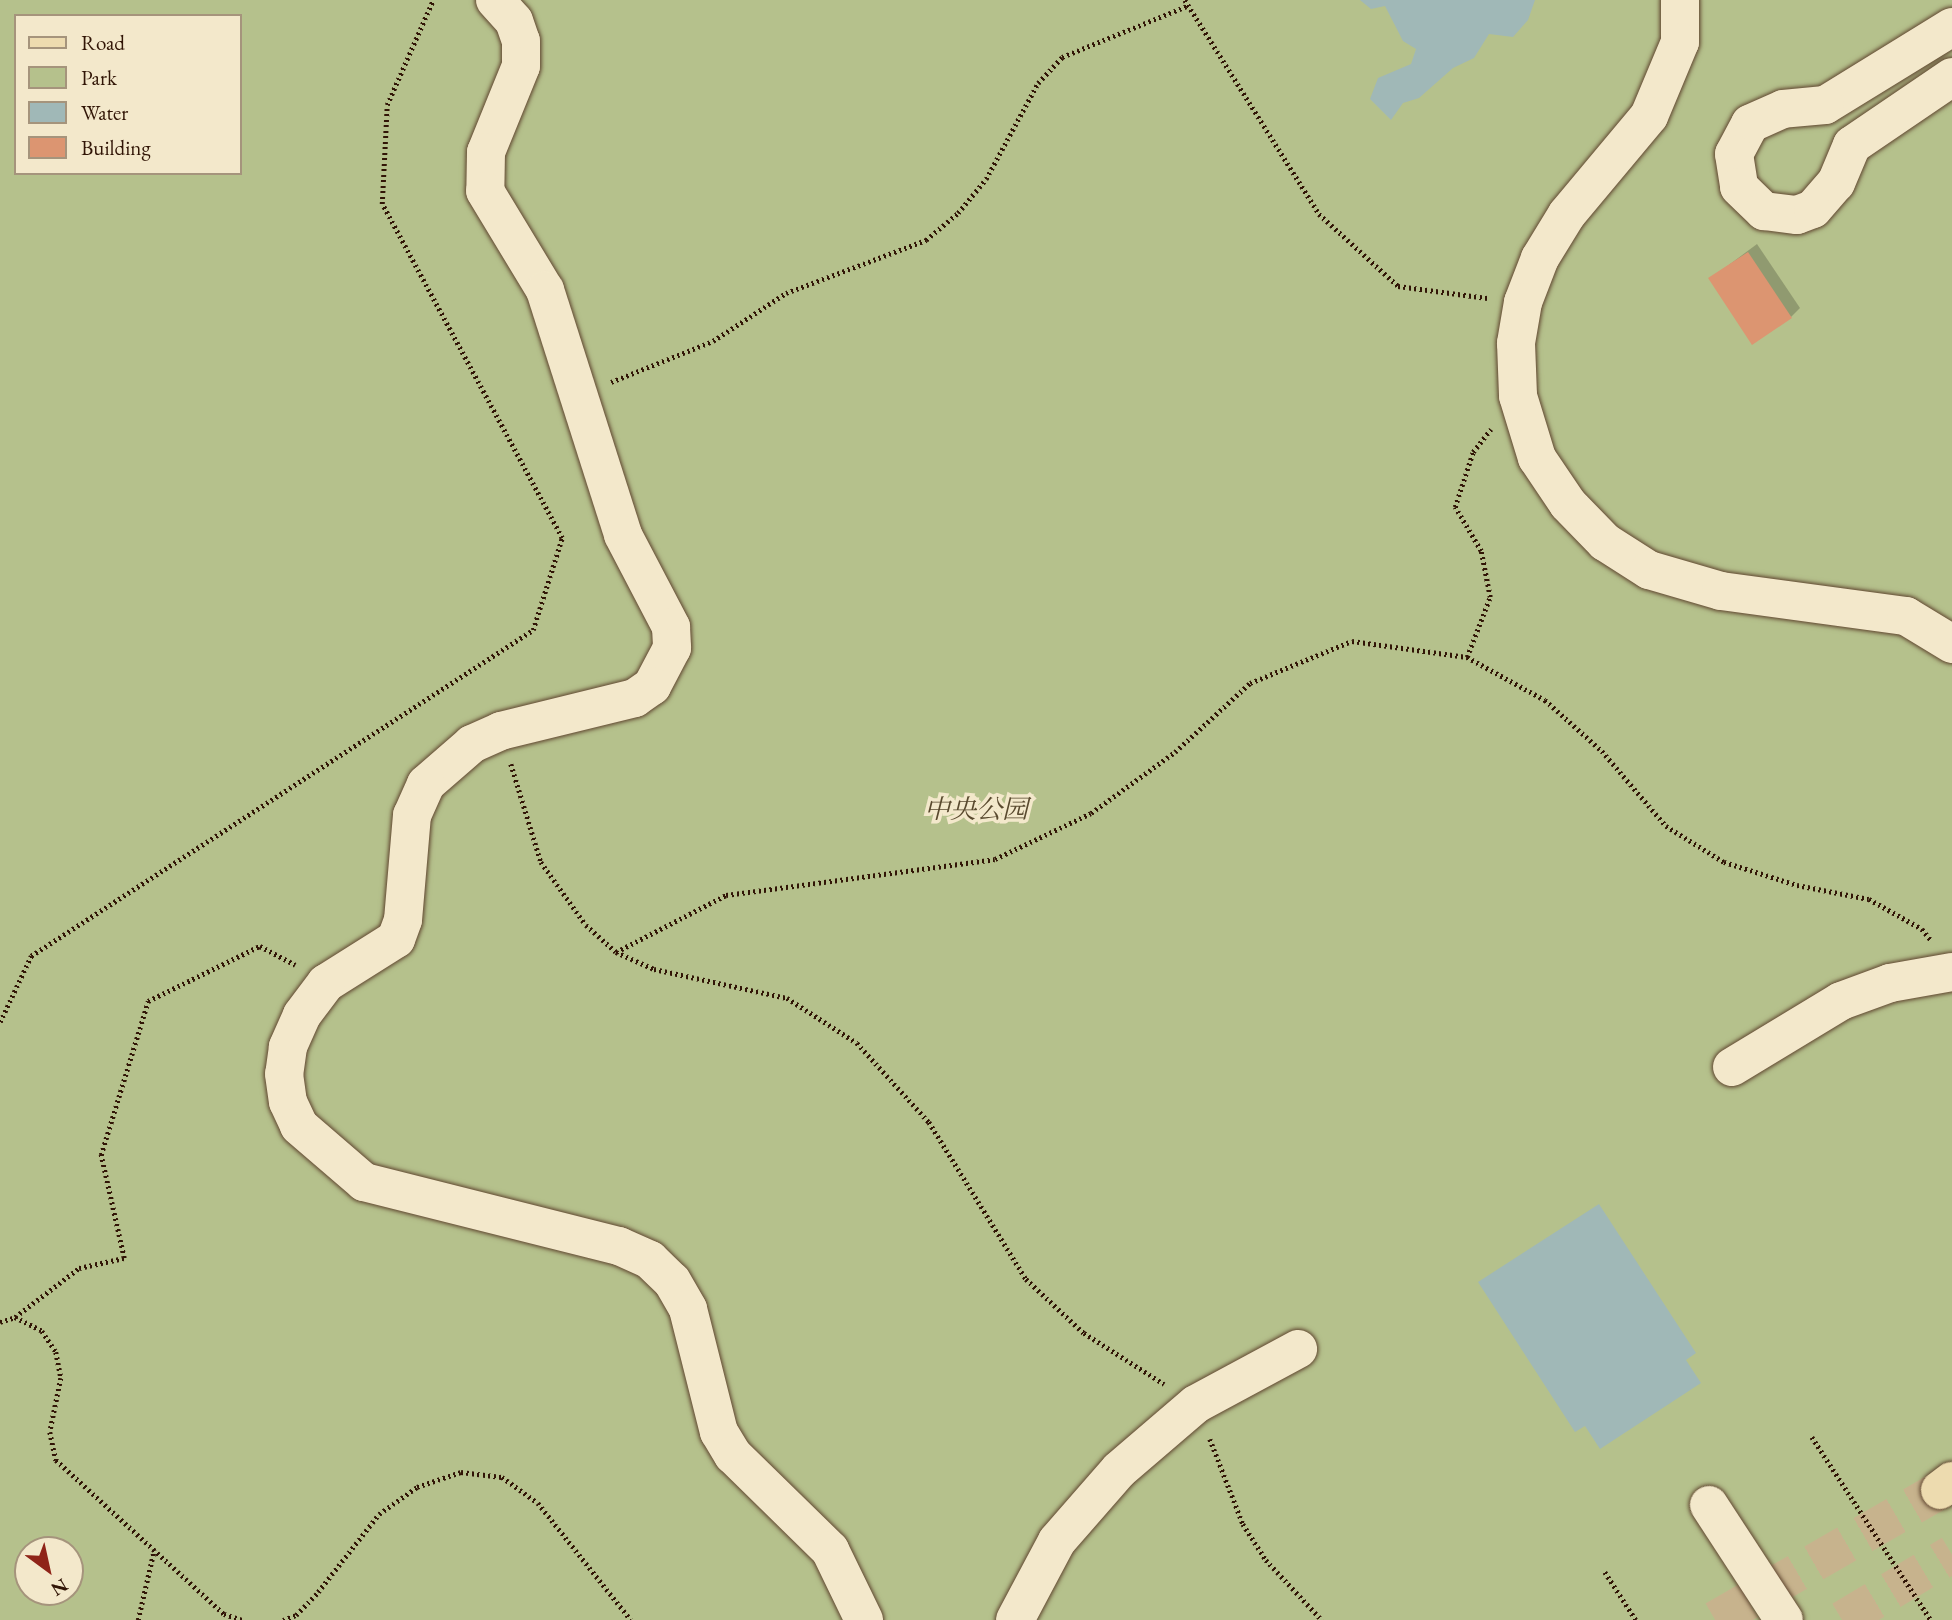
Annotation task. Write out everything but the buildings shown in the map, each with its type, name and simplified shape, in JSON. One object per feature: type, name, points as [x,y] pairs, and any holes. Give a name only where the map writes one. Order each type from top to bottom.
[{"type":"street","points":[[495,0],[514,21],[521,41],[521,66],[486,152],[485,191],[545,290],[581,394],[623,535],[671,628],[672,648],[652,686],[635,698],[501,731],[472,744],[426,784],[412,815],[403,920],[396,939],[326,983],[302,1015],[288,1047],[285,1084],[299,1126],[364,1182],[619,1245],[650,1260],[672,1282],[688,1309],[719,1432],[733,1455],[830,1550],[864,1620]]},
{"type":"street","points":[[1680,0],[1680,42],[1649,116],[1567,214],[1540,258],[1522,302],[1516,343],[1518,396],[1537,458],[1568,504],[1605,542],[1649,570],[1721,591],[1906,616],[1952,644]]},
{"type":"street","points":[[1952,27],[1825,106],[1783,109],[1750,124],[1734,154],[1740,187],[1764,211],[1797,215],[1813,209],[1836,183],[1852,145],[1952,77]]},
{"type":"street","points":[[1732,1068],[1842,1001],[1944,959]]},
{"type":"street","points":[[1015,1620],[1057,1541],[1119,1470],[1196,1404],[1298,1349]]},
{"type":"street","points":[[1709,1505],[1784,1620]]},
{"type":"path","points":[[0,1022],[31,956],[533,630],[562,538],[382,204],[387,106],[433,0]]},
{"type":"path","points":[[1185,0],[1319,214],[1398,286],[1522,302]]},
{"type":"path","points":[[581,394],[713,341],[786,293],[926,240],[958,213],[986,178],[1038,83],[1062,57],[1187,6]]},
{"type":"path","points":[[1466,657],[1490,597],[1481,551],[1455,507],[1474,452],[1518,396]]},
{"type":"path","points":[[616,952],[726,895],[995,859],[1091,813],[1175,752],[1250,683],[1352,641],[1466,657],[1545,700],[1602,751],[1666,826],[1724,862],[1797,885],[1869,900],[1922,929],[1944,959]]},
{"type":"path","points":[[501,731],[541,862],[561,896],[616,952],[654,969],[787,998],[857,1044],[929,1122],[1026,1279],[1084,1332],[1196,1404],[1243,1524],[1266,1560],[1322,1620]]},
{"type":"path","points":[[0,1322],[15,1317],[79,1268],[124,1258],[102,1155],[148,1000],[260,946],[326,983]]},
{"type":"path","points":[[15,1317],[42,1331],[56,1352],[61,1378],[50,1432],[56,1460],[223,1615],[242,1620]]},
{"type":"path","points":[[1812,1437],[1931,1620]]},
{"type":"path","points":[[283,1620],[296,1615],[318,1592],[379,1514],[417,1487],[461,1472],[502,1477],[538,1503],[631,1620]]},
{"type":"path","points":[[138,1620],[154,1550]]},
{"type":"path","points":[[1605,1572],[1636,1620]]},
{"type":"green space","name":"中央公园","points":[[0,0],[1952,0],[1952,1620],[0,1620]]},
{"type":"water","points":[[1360,0],[1535,0],[1528,20],[1513,37],[1489,34],[1474,58],[1453,68],[1419,98],[1403,103],[1391,120],[1370,99],[1378,78],[1411,64],[1416,49],[1403,41],[1385,6],[1371,9]]},
{"type":"water","points":[[1599,1204],[1696,1353],[1686,1360],[1701,1383],[1600,1449],[1585,1426],[1575,1432],[1478,1282]]},
{"type":"tunnel","points":[[1715,1620],[1940,1490]]},
{"type":"tunnel","points":[[1842,1620],[1952,1554]]}]
